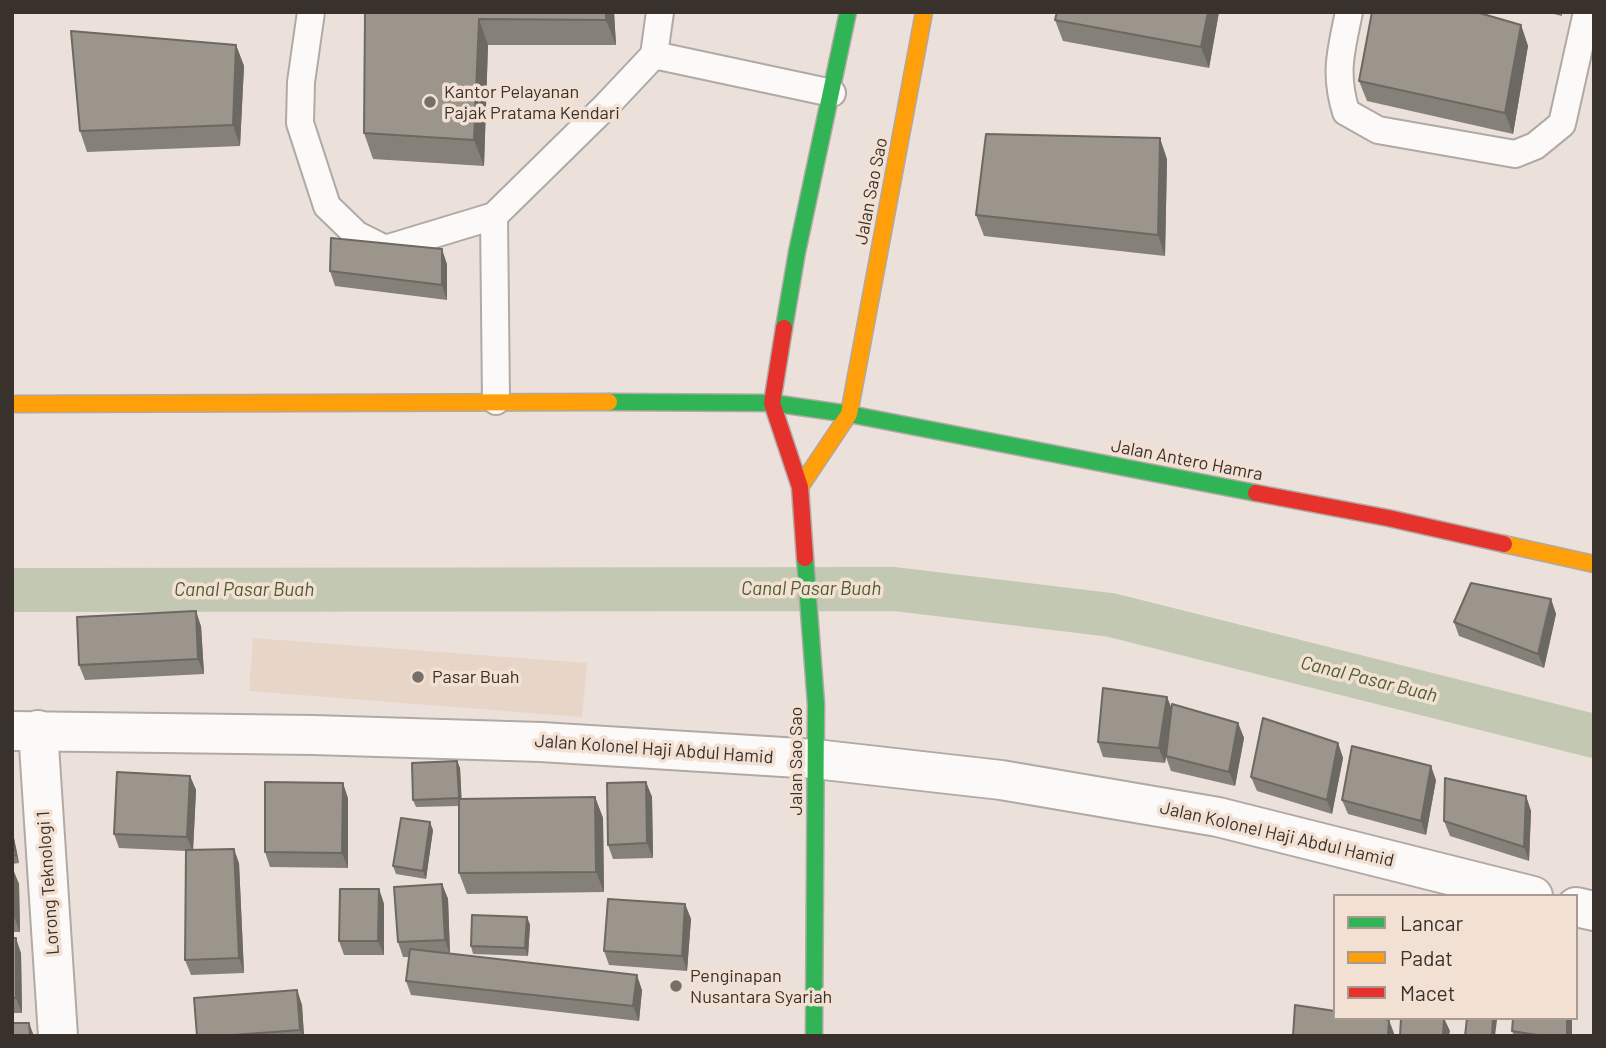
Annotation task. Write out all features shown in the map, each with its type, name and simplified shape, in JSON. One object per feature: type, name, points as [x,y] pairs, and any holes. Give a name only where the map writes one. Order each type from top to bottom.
[{"type":"street","name":"Jalan Sao Sao","points":[[814,1036],[816,704],[800,487],[772,403],[797,252],[848,12]]},
{"type":"street","name":"Jalan Sao Sao","points":[[800,487],[849,414],[924,12]]},
{"type":"street","name":"Jalan Antero Hamra","points":[[12,404],[496,401],[772,403],[849,414],[1388,518],[1594,564]]},
{"type":"street","name":"Jalan Kolonel Haji Abdul Hamid","points":[[25,730],[313,734],[541,742],[815,759],[1001,780],[1218,817],[1525,894]]},
{"type":"street","name":"Lorong Teknologi 1","points":[[25,730],[58,1036]]},
{"type":"lane","points":[[311,12],[301,82],[300,124],[327,206],[357,235],[385,249],[494,216],[654,55],[660,12]]},
{"type":"lane","points":[[1349,12],[1338,61],[1341,94],[1346,112],[1378,130],[1515,154],[1535,146],[1562,124],[1587,12]]},
{"type":"lane","points":[[654,55],[832,93]]},
{"type":"lane","points":[[494,216],[496,401]]},
{"type":"shaded area","name":"Pasar Buah","points":[[253,638],[587,663],[582,717],[249,691]]},
{"type":"building","name":"Kantor Pelayanan Pajak Pratama Kendari","points":[[365,12],[606,12],[606,20],[479,19],[474,140],[364,133]]},
{"type":"building","points":[[1057,12],[1208,12],[1201,47],[1055,20]]},
{"type":"building","points":[[1372,12],[1476,12],[1521,25],[1505,113],[1359,81]]},
{"type":"building","points":[[71,31],[236,45],[233,125],[80,131]]},
{"type":"building","points":[[986,134],[1160,138],[1158,235],[976,215]]},
{"type":"building","points":[[331,238],[442,249],[442,285],[330,271]]},
{"type":"building","points":[[1471,583],[1551,599],[1538,654],[1454,622]]},
{"type":"building","points":[[196,611],[198,659],[79,665],[77,617]]},
{"type":"building","points":[[1103,688],[1167,697],[1159,748],[1098,742]]},
{"type":"building","points":[[1172,704],[1238,723],[1229,772],[1166,756]]},
{"type":"building","points":[[1263,718],[1338,743],[1327,800],[1251,777]]},
{"type":"building","points":[[1352,746],[1431,766],[1421,821],[1342,800]]},
{"type":"building","points":[[457,761],[459,798],[413,800],[412,763]]},
{"type":"building","points":[[117,772],[190,776],[187,837],[114,834]]},
{"type":"building","points":[[1445,778],[1526,796],[1524,847],[1444,821]]},
{"type":"building","points":[[265,782],[343,783],[342,853],[265,852]]},
{"type":"building","points":[[646,782],[647,843],[608,845],[607,783]]},
{"type":"building","points":[[595,797],[596,872],[459,873],[459,799]]},
{"type":"building","points":[[401,818],[430,822],[423,871],[393,866]]},
{"type":"building","points":[[12,835],[16,855],[12,856]]},
{"type":"building","points":[[234,849],[239,958],[185,960],[186,850]]},
{"type":"building","points":[[13,869],[14,917],[12,917]]},
{"type":"building","points":[[442,884],[445,940],[398,942],[394,887]]},
{"type":"building","points":[[340,889],[379,889],[378,941],[339,941]]},
{"type":"building","points":[[608,899],[685,904],[682,956],[604,951]]},
{"type":"building","points":[[472,915],[527,917],[525,948],[471,946]]},
{"type":"building","points":[[12,938],[16,938],[16,998],[12,998]]},
{"type":"building","points":[[410,949],[637,975],[633,1006],[406,981]]},
{"type":"building","points":[[297,990],[300,1030],[197,1036],[194,998]]},
{"type":"building","points":[[1295,1005],[1333,1011],[1333,1020],[1389,1020],[1388,1036],[1293,1036]]},
{"type":"building","points":[[1401,1020],[1444,1020],[1443,1036],[1400,1036]]},
{"type":"building","points":[[1467,1020],[1493,1020],[1492,1036],[1465,1036]]},
{"type":"building","points":[[1513,1020],[1567,1020],[1567,1036],[1543,1036],[1512,1031]]},
{"type":"building","points":[[12,1023],[29,1023],[30,1036],[12,1036]]},
{"type":"waterway","name":"Canal Pasar Buah","points":[[12,590],[894,589],[1111,615],[1594,736]]},
{"type":"traffic: fast","points":[[784,328],[797,252],[848,12]]},
{"type":"traffic: fast","points":[[609,402],[772,403],[849,414],[1256,493]]},
{"type":"traffic: fast","points":[[805,558],[816,704],[814,1036]]},
{"type":"traffic: slow","points":[[800,487],[849,414],[924,12]]},
{"type":"traffic: slow","points":[[12,404],[609,402]]},
{"type":"traffic: slow","points":[[1504,544],[1594,564]]},
{"type":"traffic: jam","points":[[784,328],[772,403],[800,487],[805,558]]},
{"type":"traffic: jam","points":[[1256,493],[1388,518],[1504,544]]},
{"type":"place","name":"Kantor Pelayanan Pajak Pratama Kendari","points":[[430,102]]},
{"type":"place","name":"Pasar Buah","points":[[418,677]]},
{"type":"place","name":"Penginapan Nusantara Syariah","points":[[676,986]]}]
